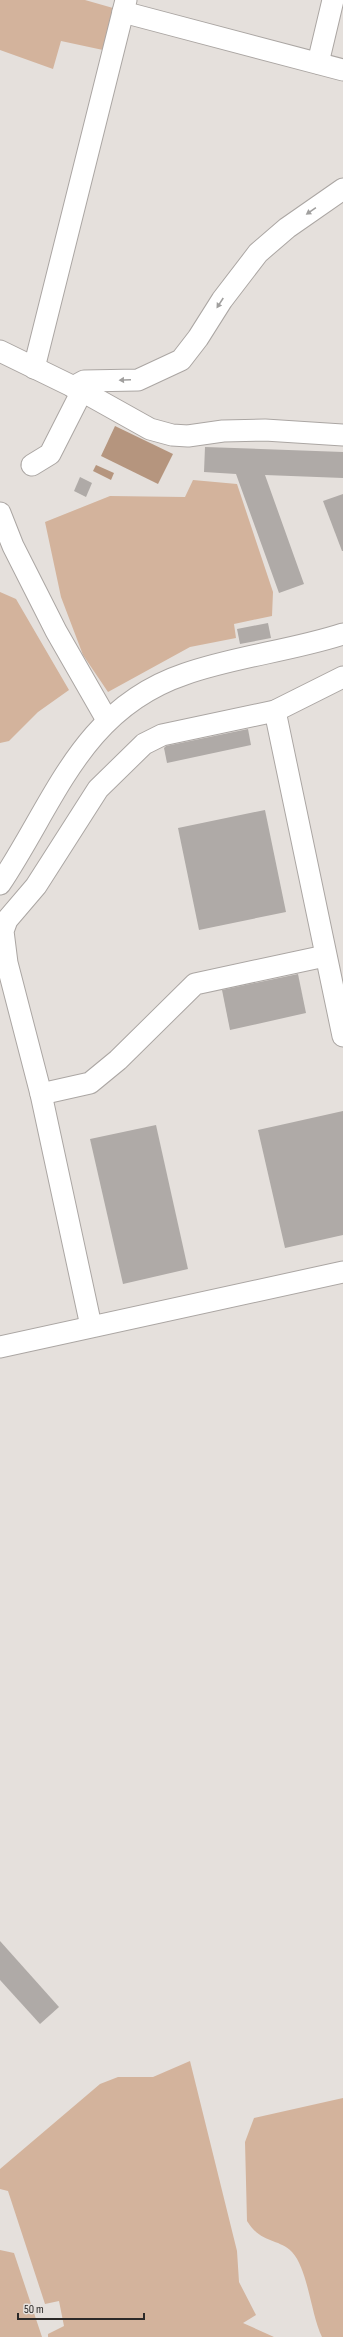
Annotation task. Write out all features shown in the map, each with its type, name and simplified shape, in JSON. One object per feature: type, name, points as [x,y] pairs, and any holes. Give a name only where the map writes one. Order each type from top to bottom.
[{"type":"street","points":[[318,64],[333,0]]},
{"type":"street","points":[[34,368],[124,6],[318,64],[343,70]]},
{"type":"street","points":[[32,465],[50,454],[49,438],[77,389],[84,381],[138,380],[181,360],[198,338],[222,300],[258,252],[287,228],[343,189]]},
{"type":"street","points":[[0,351],[77,389],[150,429],[172,435],[188,436],[224,431],[265,430],[343,435]]},
{"type":"street","points":[[0,513],[7,552],[60,638],[107,720]]},
{"type":"street","points":[[0,884],[70,765],[107,720],[149,690],[183,674],[343,634]]},
{"type":"street","points":[[91,1326],[41,1094],[3,945],[2,931],[7,920],[36,886],[98,789],[144,744],[162,735],[275,711],[343,677]]},
{"type":"street","points":[[275,711],[325,956],[343,1036]]},
{"type":"street","points":[[41,1094],[90,1082],[118,1060],[195,984],[325,956]]},
{"type":"street","points":[[0,1347],[343,1272]]},
{"type":"shaded area","points":[[0,0],[85,0],[113,8],[103,50],[61,41],[53,69],[0,50]]},
{"type":"shaded area","points":[[115,426],[173,454],[158,484],[101,456]]},
{"type":"shaded area","points":[[96,465],[114,473],[111,480],[93,471]]},
{"type":"shaded area","points":[[193,480],[237,484],[273,592],[272,616],[234,624],[236,638],[190,647],[108,692],[83,655],[61,597],[45,522],[110,496],[185,497]]},
{"type":"shaded area","points":[[0,592],[16,599],[69,690],[38,712],[9,741],[0,743]]},
{"type":"shaded area","points":[[190,2061],[237,2251],[239,2282],[256,2315],[243,2323],[274,2337],[48,2337],[48,2334],[64,2326],[59,2301],[45,2304],[8,2191],[0,2189],[0,2169],[100,2084],[118,2077],[153,2077]]},
{"type":"shaded area","points":[[343,2098],[343,2337],[322,2337],[318,2328],[302,2269],[292,2252],[281,2244],[258,2234],[247,2221],[245,2142],[254,2118]]},
{"type":"shaded area","points":[[0,2250],[14,2253],[42,2337],[0,2337]]},
{"type":"building","points":[[205,447],[343,452],[343,478],[265,475],[304,584],[279,593],[236,474],[204,472]]},
{"type":"building","points":[[80,477],[92,483],[86,497],[74,491]]},
{"type":"building","points":[[343,494],[343,551],[342,551],[323,501]]},
{"type":"building","points":[[268,623],[271,638],[240,644],[237,629]]},
{"type":"building","points":[[248,729],[251,745],[167,763],[164,748],[166,746]]},
{"type":"building","points":[[265,810],[286,912],[199,930],[178,828]]},
{"type":"building","points":[[298,974],[306,1013],[230,1030],[222,990]]},
{"type":"building","points":[[343,1111],[343,1235],[285,1248],[258,1130]]},
{"type":"building","points":[[156,1125],[188,1269],[123,1284],[90,1139]]},
{"type":"building","points":[[0,1941],[59,2007],[40,2024],[0,1980]]}]
